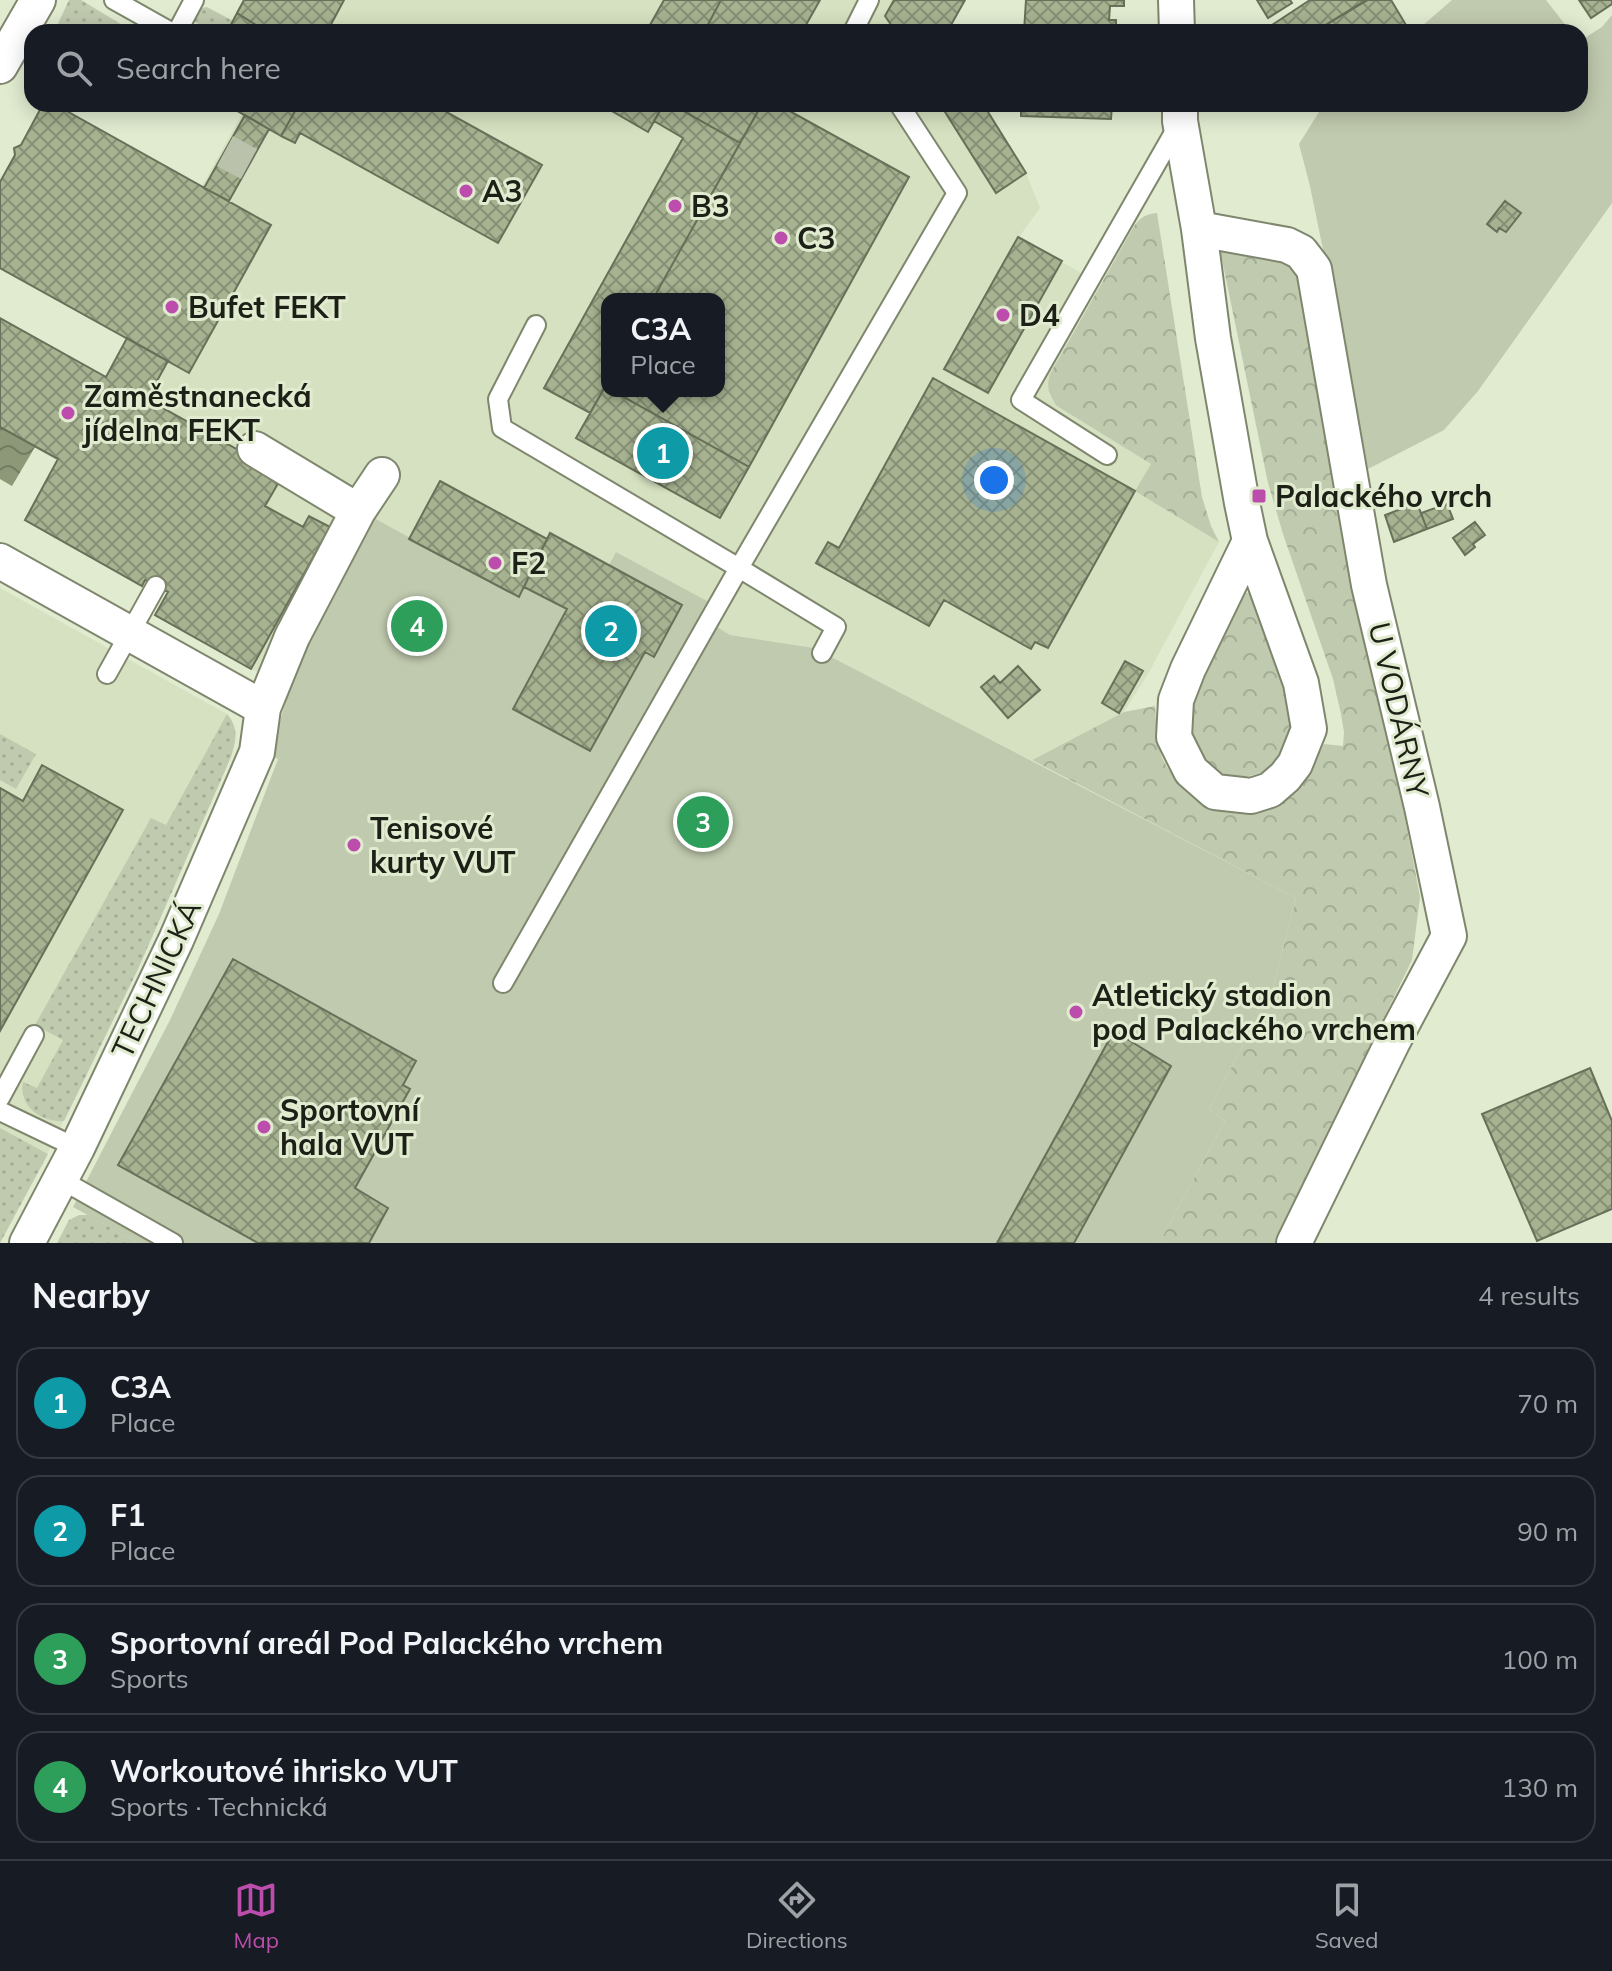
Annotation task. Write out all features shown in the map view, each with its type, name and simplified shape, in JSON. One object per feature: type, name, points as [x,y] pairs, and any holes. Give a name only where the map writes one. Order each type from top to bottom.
[{"type":"street","points":[[24,24],[38,0]]},
{"type":"street","points":[[1176,0],[1177,24]]},
{"type":"street","points":[[0,66],[24,24]]},
{"type":"street","points":[[1180,113],[1233,460],[1250,541],[1301,683],[1309,729],[1300,754],[1285,777],[1270,790],[1251,796],[1215,792],[1191,771],[1174,737],[1176,700],[1188,669],[1250,541]]},
{"type":"street","name":"U VODÁRNY","points":[[1199,229],[1287,245],[1301,252],[1314,269],[1369,585],[1449,936],[1393,1041],[1294,1243]]},
{"type":"street","points":[[255,449],[358,511]]},
{"type":"street","name":"TECHNICKÁ","points":[[27,1243],[77,1148],[176,940],[257,752],[263,708],[292,637],[358,511],[382,475]]},
{"type":"street","points":[[0,561],[263,708]]},
{"type":"lane","points":[[114,0],[157,24]]},
{"type":"lane","points":[[181,24],[194,0]]},
{"type":"lane","points":[[857,24],[869,0]]},
{"type":"lane","points":[[503,983],[957,193],[904,112]]},
{"type":"lane","points":[[1107,455],[1021,400],[1180,113]]},
{"type":"lane","points":[[536,325],[498,399],[502,428],[836,627],[822,653]]},
{"type":"lane","points":[[107,674],[156,586]]},
{"type":"lane","points":[[0,1098],[34,1035]]},
{"type":"lane","points":[[0,1111],[77,1148]]},
{"type":"lane","points":[[60,1179],[173,1243]]},
{"type":"shaded area","points":[[244,0],[894,0],[886,16],[891,24],[231,24]]},
{"type":"shaded area","points":[[39,112],[54,112],[202,186],[242,114],[239,112],[945,112],[996,192],[1026,173],[1040,208],[1019,237],[1100,284],[1050,374],[1049,395],[1057,406],[1151,464],[1136,491],[1219,542],[1148,674],[1124,712],[1031,760],[814,648],[730,635],[714,625],[722,609],[616,552],[609,565],[682,605],[644,652],[590,751],[513,709],[567,610],[524,587],[519,597],[373,518],[303,643],[292,684],[251,669],[155,615],[167,592],[145,580],[142,586],[25,520],[58,459],[35,447],[12,486],[0,479],[0,318],[106,377],[127,339],[0,268],[14,148],[21,145]]},
{"type":"shaded area","points":[[0,588],[227,714],[236,734],[223,775],[138,969],[0,1243]]},
{"type":"green space","points":[[69,0],[81,0],[121,24],[58,24]]},
{"type":"green space","points":[[1452,0],[1546,0],[1565,24],[1424,24]]},
{"type":"green space","points":[[207,7],[233,21],[231,24],[198,24],[190,19],[201,8]]},
{"type":"green space","points":[[1612,15],[1612,203],[1478,391],[1444,430],[1368,469],[1299,144],[1319,112],[1588,112],[1588,36],[1602,27]]},
{"type":"green space","points":[[1157,213],[1202,497],[1219,542],[1135,491],[1151,464],[1057,406],[1049,391],[1050,374],[1134,226],[1144,216]]},
{"type":"green space","points":[[1222,246],[1305,263],[1341,481],[1420,897],[1412,960],[1278,1243],[1159,1243],[1225,1121],[1209,1109],[1272,991],[1296,898],[1032,760],[1124,712],[1155,706],[1157,737],[1163,759],[1176,778],[1200,799],[1293,792],[1311,772],[1324,744],[1343,746],[1344,732],[1333,679],[1268,483],[1221,255]]},
{"type":"green space","points":[[372,517],[518,597],[524,587],[567,609],[513,709],[590,751],[645,652],[682,605],[609,565],[616,552],[722,609],[714,625],[730,635],[814,648],[1296,898],[1272,991],[1209,1109],[1225,1121],[1159,1243],[138,1243],[73,1207],[170,1020],[219,914],[278,759],[270,755],[303,643]]},
{"type":"green space","points":[[1250,592],[1291,705],[1291,735],[1282,757],[1266,770],[1246,776],[1226,775],[1208,765],[1195,749],[1190,707],[1243,597]]},
{"type":"green space","points":[[227,714],[235,734],[231,757],[138,969],[64,1121],[40,1116],[24,1098],[23,1082],[37,1088],[63,1040],[35,1025],[151,818],[166,825]]},
{"type":"green space","points":[[0,734],[36,754],[16,789],[0,780]]},
{"type":"green space","points":[[0,1128],[48,1154],[0,1243]]},
{"type":"green space","points":[[88,1215],[138,1243],[57,1243],[69,1220]]},
{"type":"water","points":[[0,427],[35,447],[12,486],[0,479]]},
{"type":"building","points":[[244,0],[344,0],[331,24],[231,24]]},
{"type":"building","points":[[244,0],[344,0],[331,24],[254,24],[237,13]]},
{"type":"building","points":[[664,0],[721,0],[708,24],[650,24]]},
{"type":"building","points":[[721,0],[820,0],[806,24],[708,24]]},
{"type":"building","points":[[894,0],[965,0],[952,24],[890,24],[885,16]]},
{"type":"building","points":[[1026,0],[1124,0],[1124,6],[1110,6],[1109,20],[1116,20],[1116,24],[1024,24]]},
{"type":"building","points":[[1257,0],[1290,0],[1292,3],[1268,18]]},
{"type":"building","points":[[1310,0],[1366,0],[1327,24],[1274,24]]},
{"type":"building","points":[[1368,0],[1391,0],[1405,24],[1328,24]]},
{"type":"building","points":[[1579,0],[1612,0],[1612,4],[1591,18]]},
{"type":"building","points":[[39,112],[68,112],[271,225],[189,373],[0,268],[0,182],[15,155],[14,148],[21,145]]},
{"type":"building","points":[[239,112],[294,112],[281,136]]},
{"type":"building","name":"A3","points":[[294,112],[446,112],[542,165],[498,243],[300,133],[295,143],[281,136]]},
{"type":"building","points":[[614,112],[659,112],[648,132]]},
{"type":"building","name":"B3","points":[[659,112],[685,112],[740,143],[656,293],[601,293],[601,394],[590,413],[544,388],[683,138],[654,121]]},
{"type":"building","points":[[685,112],[757,112],[740,143]]},
{"type":"building","name":"C3","points":[[758,112],[791,112],[909,177],[749,467],[624,397],[725,397],[725,293],[656,293]]},
{"type":"building","points":[[945,112],[988,112],[1026,173],[996,193]]},
{"type":"building","points":[[1021,112],[1111,112],[1111,119],[1021,116]]},
{"type":"building","points":[[245,115],[269,129],[229,201],[204,188]]},
{"type":"building","points":[[1505,201],[1521,213],[1506,232],[1499,228],[1497,232],[1487,224]]},
{"type":"building","name":"D4","points":[[1018,237],[1062,261],[988,393],[944,369]]},
{"type":"building","points":[[0,318],[106,377],[127,338],[168,361],[147,399],[283,475],[265,506],[303,527],[309,516],[330,527],[251,669],[155,615],[168,592],[145,580],[142,586],[25,520],[58,459],[0,427]]},
{"type":"building","points":[[933,378],[1135,491],[1048,648],[1035,642],[1031,649],[944,600],[929,626],[816,563],[828,542],[839,548]]},
{"type":"building","points":[[601,394],[601,397],[624,397],[749,467],[720,518],[576,438]]},
{"type":"building","name":"F2","points":[[440,481],[547,539],[519,597],[409,539]]},
{"type":"building","points":[[1417,503],[1427,529],[1394,542],[1385,515]]},
{"type":"building","points":[[1447,504],[1453,519],[1427,529],[1421,513]]},
{"type":"building","points":[[1475,522],[1485,535],[1465,555],[1453,538]]},
{"type":"building","points":[[550,533],[682,605],[654,657],[645,652],[590,751],[513,709],[567,609],[524,587]]},
{"type":"building","points":[[1125,661],[1143,671],[1119,713],[1102,703]]},
{"type":"building","points":[[1018,666],[1040,690],[1008,718],[981,687],[994,676],[1000,683]]},
{"type":"building","points":[[42,765],[123,810],[0,1031],[0,788],[23,801]]},
{"type":"building","name":"Sportovní hala VUT","points":[[233,959],[416,1061],[403,1085],[410,1089],[355,1188],[388,1208],[369,1243],[258,1243],[118,1165]]},
{"type":"building","points":[[1114,1031],[1171,1066],[1074,1243],[997,1243]]},
{"type":"building","points":[[1590,1068],[1612,1121],[1612,1209],[1537,1241],[1482,1114]]},
{"type":"tunnel","points":[[225,151],[249,164]]},
{"type":"place","name":"A3","points":[[466,191]]},
{"type":"place","name":"B3","points":[[675,206]]},
{"type":"place","name":"C3","points":[[781,238]]},
{"type":"place","name":"Bufet FEKT","points":[[172,307]]},
{"type":"place","name":"D4","points":[[1003,315]]},
{"type":"place","name":"Zaměstnanecká jídelna FEKT","points":[[68,413]]},
{"type":"place","name":"C3A","points":[[663,453]]},
{"type":"place","name":"Palackého vrch","points":[[1259,496]]},
{"type":"place","name":"F2","points":[[495,563]]},
{"type":"place","name":"Workoutové ihrisko VUT","points":[[417,626]]},
{"type":"place","name":"F1","points":[[611,631]]},
{"type":"place","name":"Sportovní areál Pod Palackého vrchem","points":[[703,822]]},
{"type":"place","name":"Tenisové kurty VUT","points":[[354,845]]},
{"type":"place","name":"Atletický stadion pod Palackého vrchem","points":[[1076,1012]]},
{"type":"place","name":"Sportovní hala VUT","points":[[264,1127]]}]
